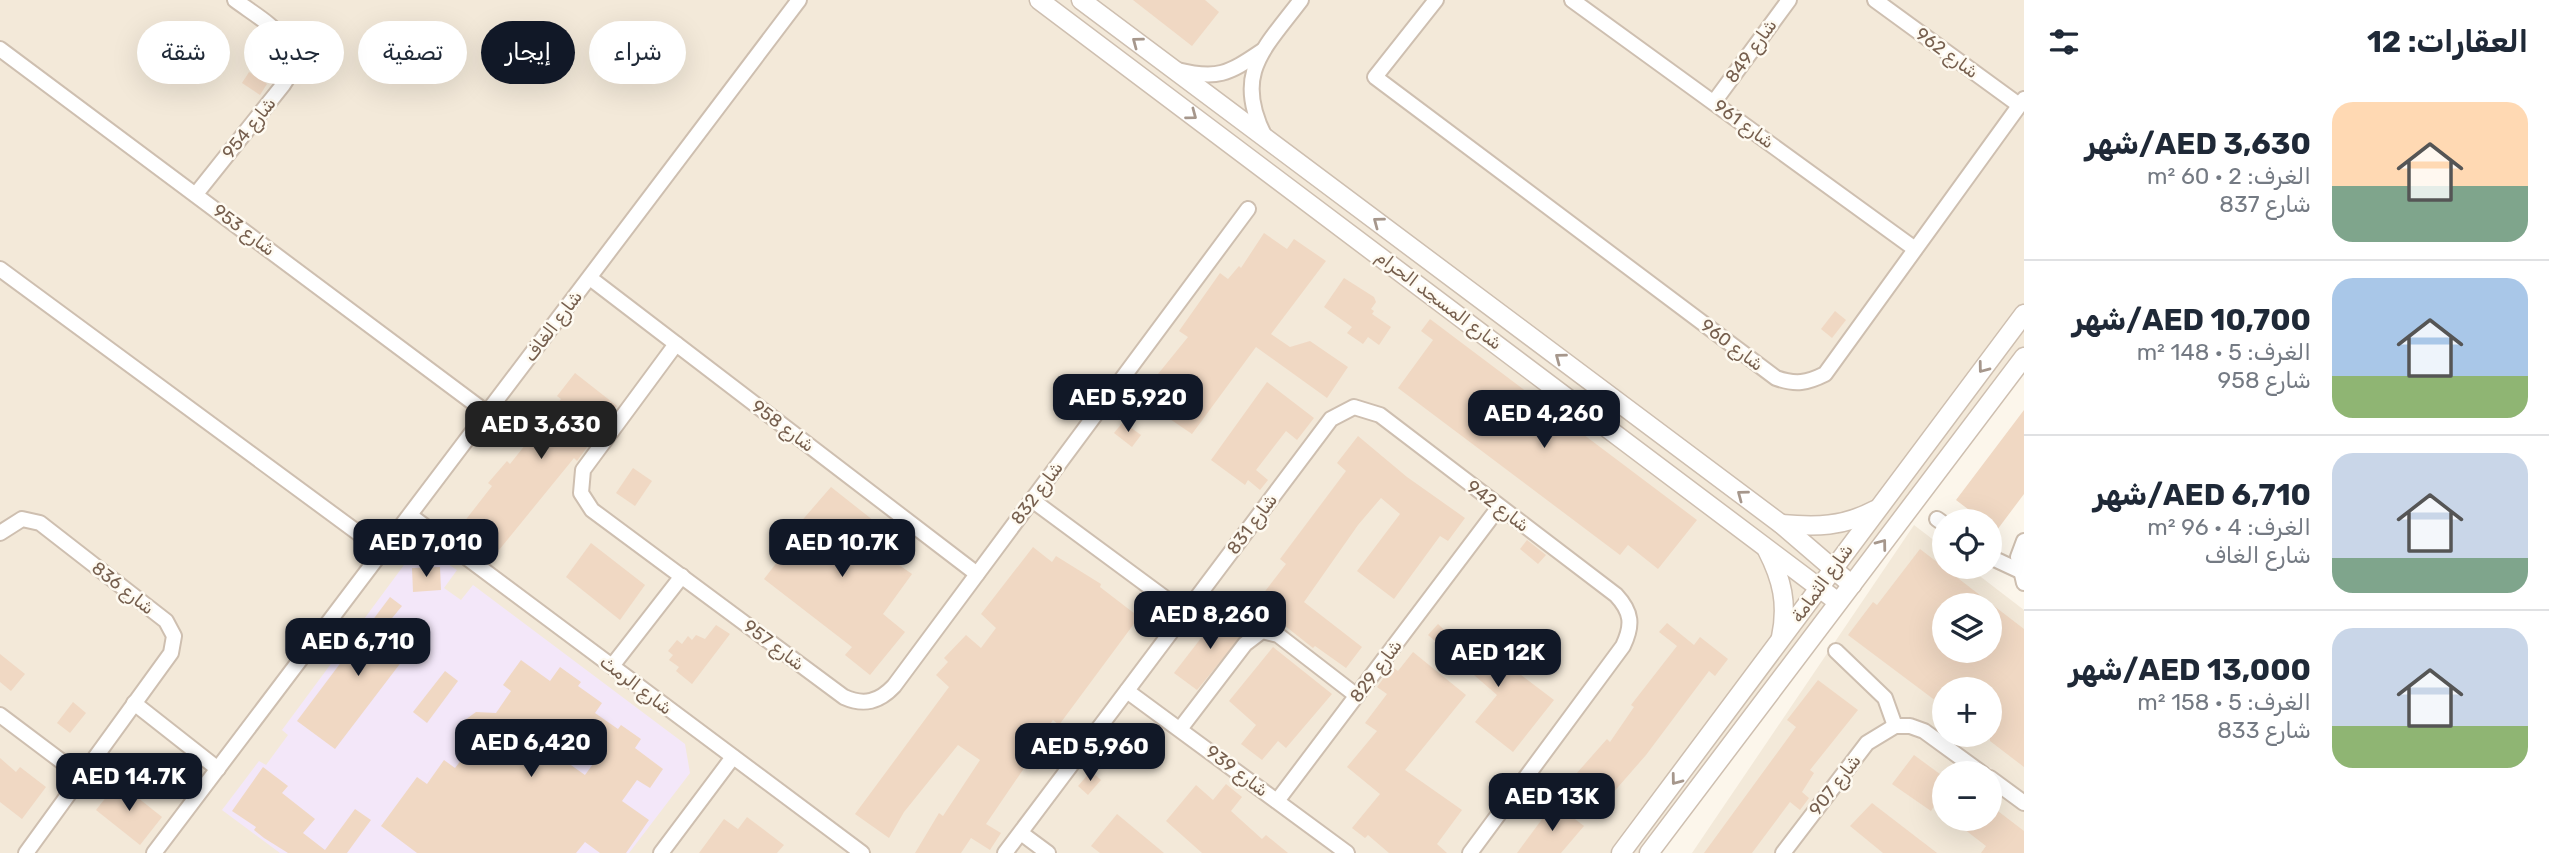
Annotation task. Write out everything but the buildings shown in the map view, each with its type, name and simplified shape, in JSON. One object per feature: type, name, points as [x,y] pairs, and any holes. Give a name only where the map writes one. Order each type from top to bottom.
[{"type":"street","name":"شارع 954","points":[[196,194],[283,85],[292,68],[293,59],[286,40],[235,0]]},
{"type":"street","name":"شارع الغاف","points":[[154,853],[799,0]]},
{"type":"street","name":"شارع المسجد الحرام","points":[[1039,0],[1828,594]]},
{"type":"street","name":"شارع المسجد الحرام","points":[[1081,0],[1781,524],[1852,585]]},
{"type":"street","points":[[1266,138],[1250,99],[1250,82],[1262,51],[1301,0]]},
{"type":"street","name":"شارع 960","points":[[1436,0],[1375,77],[1776,378],[1792,384],[1807,383],[1825,374],[2022,102]]},
{"type":"street","name":"شارع 961","points":[[1572,0],[1915,248]]},
{"type":"street","name":"شارع 849","points":[[1714,102],[1789,0]]},
{"type":"street","name":"شارع 962","points":[[1875,0],[2022,102]]},
{"type":"street","name":"شارع 953","points":[[0,49],[487,413]]},
{"type":"street","points":[[1172,69],[1215,77],[1234,71],[1262,51]]},
{"type":"street","name":"شارع 832","points":[[870,702],[884,697],[894,686],[1248,209]]},
{"type":"street","points":[[0,269],[384,552]]},
{"type":"street","name":"شارع 958","points":[[590,278],[977,574]]},
{"type":"street","name":"شارع الثمامة","points":[[1832,568],[2024,314]]},
{"type":"street","name":"شارع 957","points":[[676,344],[583,470],[581,493],[592,510],[844,696],[856,702],[870,702]]},
{"type":"street","name":"شارع الثمامة","points":[[1621,853],[1780,641],[1828,594],[1852,585],[2024,357]]},
{"type":"street","name":"شارع 942","points":[[1354,407],[1380,415],[1616,595],[1626,606],[1631,619],[1623,646],[1469,853]]},
{"type":"street","name":"شارع 831","points":[[1005,853],[1331,419],[1354,407]]},
{"type":"street","points":[[1032,500],[1185,613]]},
{"type":"street","name":"شارع 829","points":[[1277,801],[1499,507]]},
{"type":"street","points":[[1781,524],[1821,527],[1860,518],[1878,508]]},
{"type":"street","name":"شارع الرمث","points":[[411,516],[862,853]]},
{"type":"street","name":"شارع 836","points":[[0,533],[22,519],[40,523],[166,621],[174,636],[172,653],[26,853]]},
{"type":"street","points":[[2021,576],[2018,557],[2024,541]]},
{"type":"street","points":[[1763,544],[1781,577],[1784,611],[1780,641]]},
{"type":"street","points":[[2002,564],[2021,576]]},
{"type":"street","points":[[1828,594],[1835,580],[1832,568]]},
{"type":"street","points":[[612,666],[682,576]]},
{"type":"street","name":"شارع الثمامة","points":[[1649,853],[1689,799],[1828,594]]},
{"type":"street","points":[[1180,729],[1245,644],[1262,631],[1278,635],[1357,696]]},
{"type":"street","points":[[1836,651],[1885,698],[1895,726],[1910,726],[1924,731],[1965,761]]},
{"type":"street","name":"شارع 939","points":[[1127,691],[1347,853]]},
{"type":"street","points":[[134,703],[218,769]]},
{"type":"street","points":[[0,715],[80,776]]},
{"type":"street","name":"شارع 907","points":[[1790,850],[1867,743],[1895,726]]},
{"type":"street","points":[[661,853],[733,757]]},
{"type":"street","points":[[2002,787],[2024,803]]},
{"type":"street","points":[[1021,833],[1048,853]]},
{"type":"shaded area","points":[[0,0],[2024,0],[2024,350],[1646,853],[0,853]]},
{"type":"shaded area","points":[[1914,525],[1932,539],[1932,579],[1984,579],[2002,593],[1932,593],[1932,663],[2002,663],[2002,593],[2024,610],[2024,853],[1692,853]]},
{"type":"shaded area","points":[[440,559],[457,570],[444,588],[461,600],[473,585],[685,744],[690,773],[629,853],[280,853],[222,810],[259,761],[266,765],[288,735],[282,730],[404,565]]}]
